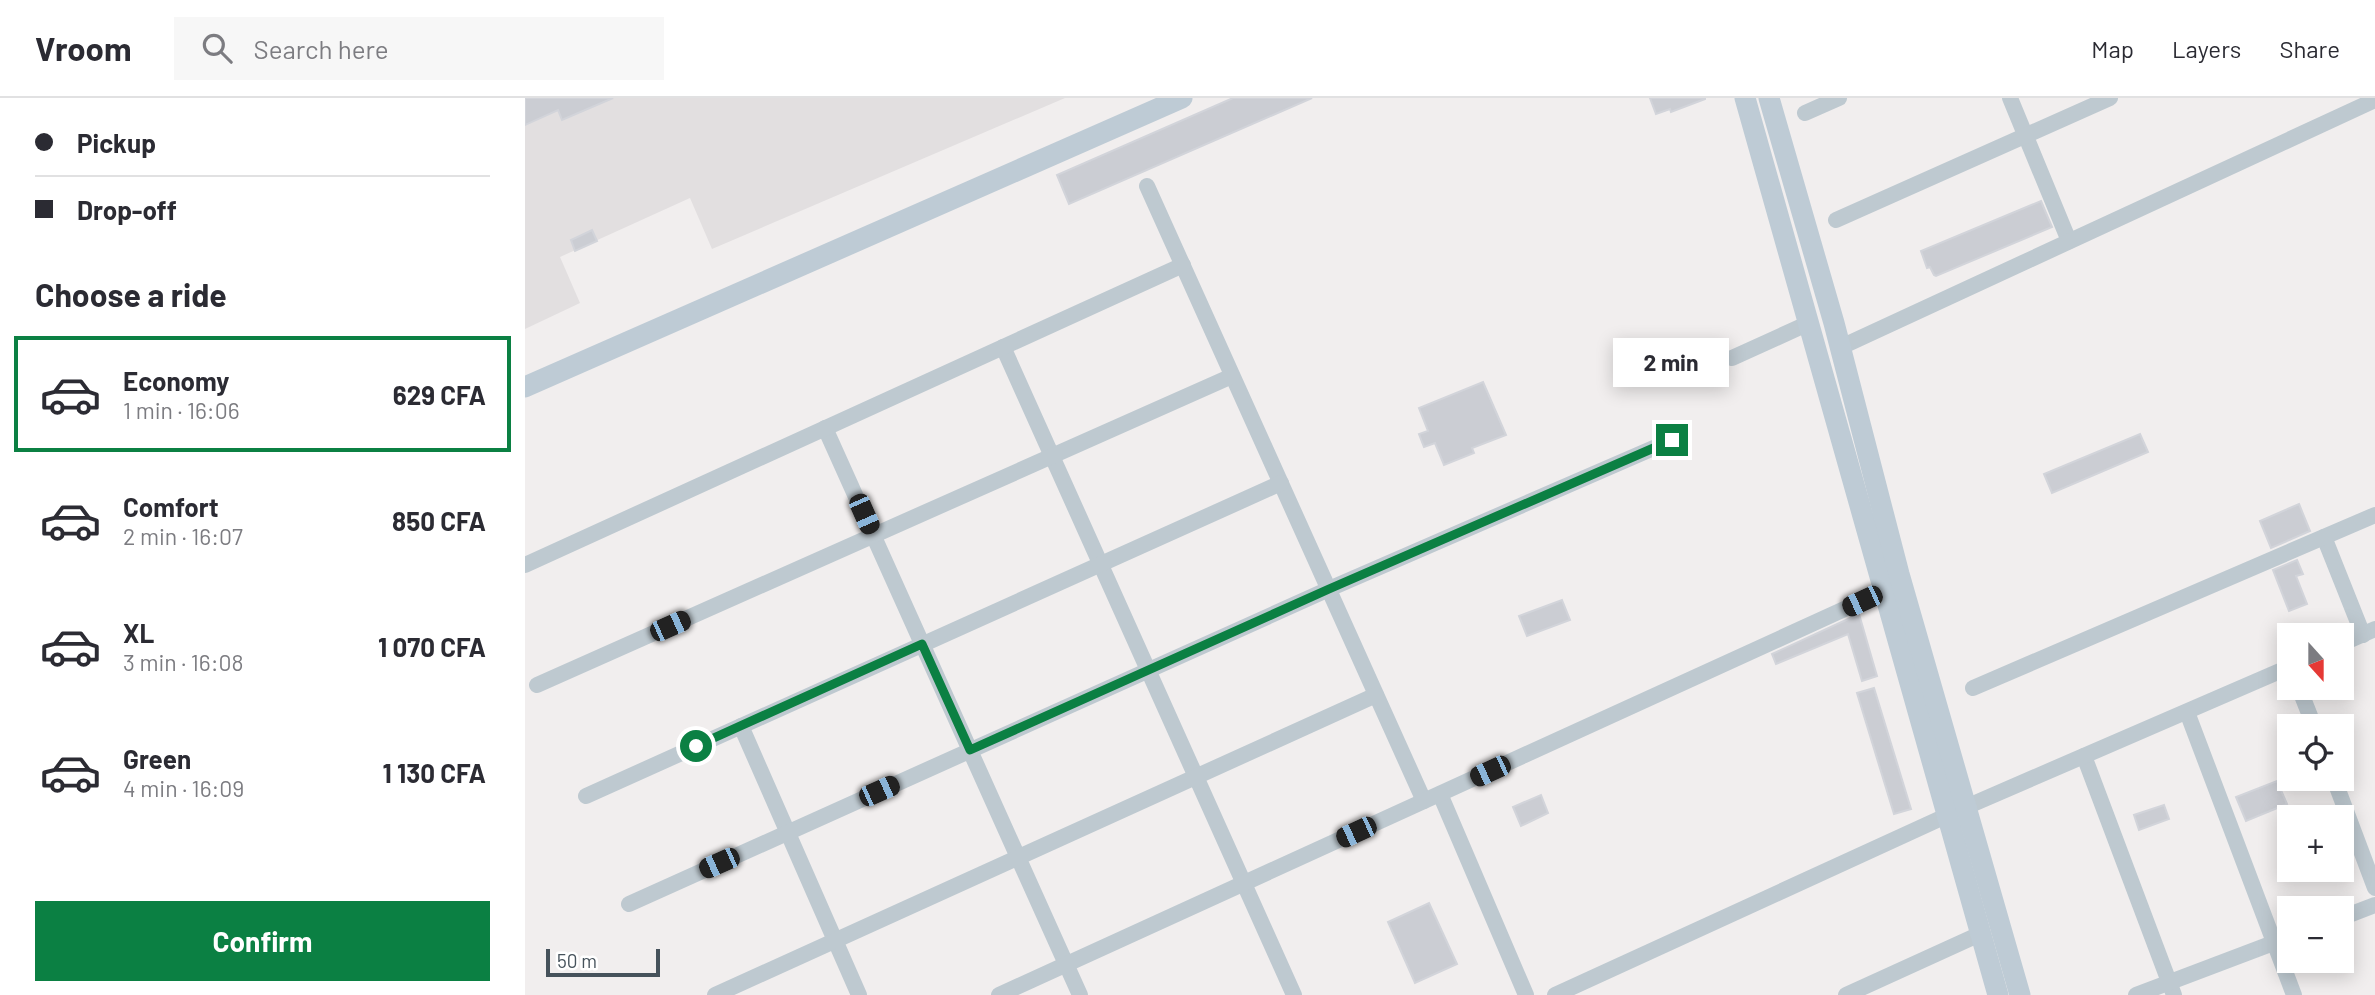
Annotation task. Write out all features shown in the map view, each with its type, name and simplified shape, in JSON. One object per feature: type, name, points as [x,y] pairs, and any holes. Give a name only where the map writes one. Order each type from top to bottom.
[{"type":"main road","points":[[525,387],[1182,98]]},
{"type":"main road","points":[[1745,98],[1809,323],[1957,811],[2020,995]]},
{"type":"main road","points":[[1769,98],[1841,346],[1957,811],[1980,934],[1998,995]]},
{"type":"street","points":[[1805,113],[1839,98]]},
{"type":"street","points":[[2010,98],[2069,241]]},
{"type":"street","points":[[1836,220],[2110,98]]},
{"type":"street","points":[[1841,346],[2375,100]]},
{"type":"street","points":[[1147,186],[1424,801]]},
{"type":"street","points":[[525,565],[1183,265]]},
{"type":"street","points":[[1732,358],[1809,323]]},
{"type":"street","points":[[1003,347],[1244,884],[1290,994]]},
{"type":"street","points":[[537,685],[1232,376]]},
{"type":"street","points":[[825,428],[1080,995]]},
{"type":"street","points":[[629,904],[1329,589],[1672,440]]},
{"type":"street","points":[[586,796],[1281,483]]},
{"type":"street","points":[[1973,688],[2375,515]]},
{"type":"street","points":[[2324,537],[2369,632]]},
{"type":"street","points":[[999,995],[1862,601]]},
{"type":"street","points":[[1555,995],[1957,811],[2277,672]]},
{"type":"street","points":[[715,995],[1376,695]]},
{"type":"street","points":[[2187,712],[2277,928]]},
{"type":"street","points":[[741,726],[859,995]]},
{"type":"street","points":[[2084,756],[2172,989]]},
{"type":"street","points":[[2339,791],[2375,888]]},
{"type":"street","points":[[1440,794],[1526,995]]},
{"type":"street","points":[[2354,913],[2375,905]]},
{"type":"street","points":[[1846,995],[1980,934]]},
{"type":"street","points":[[2137,995],[2172,989],[2277,942]]},
{"type":"street","points":[[2289,973],[2294,995]]},
{"type":"shaded area","points":[[525,98],[1065,98],[712,249],[690,198],[560,257],[580,303],[525,329]]},
{"type":"building","points":[[525,98],[613,98],[562,120],[558,110],[525,125]]},
{"type":"building","points":[[1233,98],[1312,98],[1069,204],[1057,175]]},
{"type":"building","points":[[1650,98],[1705,99],[1671,112],[1670,109],[1656,114]]},
{"type":"building","points":[[2041,201],[2052,227],[1936,276],[1930,267],[1927,268],[1921,251]]},
{"type":"building","points":[[592,230],[597,241],[575,251],[571,240]]},
{"type":"building","points":[[1483,382],[1506,435],[1472,448],[1474,453],[1444,465],[1435,443],[1424,447],[1419,434],[1428,431],[1419,408]]},
{"type":"building","points":[[2140,434],[2148,452],[2052,493],[2044,474]]},
{"type":"building","points":[[2299,504],[2310,531],[2271,548],[2260,521]]},
{"type":"building","points":[[2297,560],[2303,574],[2296,576],[2307,604],[2289,611],[2273,570]]},
{"type":"building","points":[[1562,600],[1570,620],[1527,636],[1519,616]]},
{"type":"building","points":[[1859,614],[1877,676],[1862,681],[1848,634],[1776,664],[1772,654]]},
{"type":"building","points":[[1874,688],[1911,809],[1894,814],[1857,693]]},
{"type":"building","points":[[2277,781],[2277,791],[2281,791],[2287,804],[2277,805],[2277,808],[2246,821],[2236,797]]},
{"type":"building","points":[[1541,795],[1548,813],[1521,826],[1513,807]]},
{"type":"building","points":[[2164,805],[2169,819],[2139,830],[2134,815]]},
{"type":"building","points":[[1429,903],[1457,964],[1415,983],[1388,922]]},
{"type":"route","points":[[696,746],[922,644],[970,750],[1329,589],[1672,440]]}]
